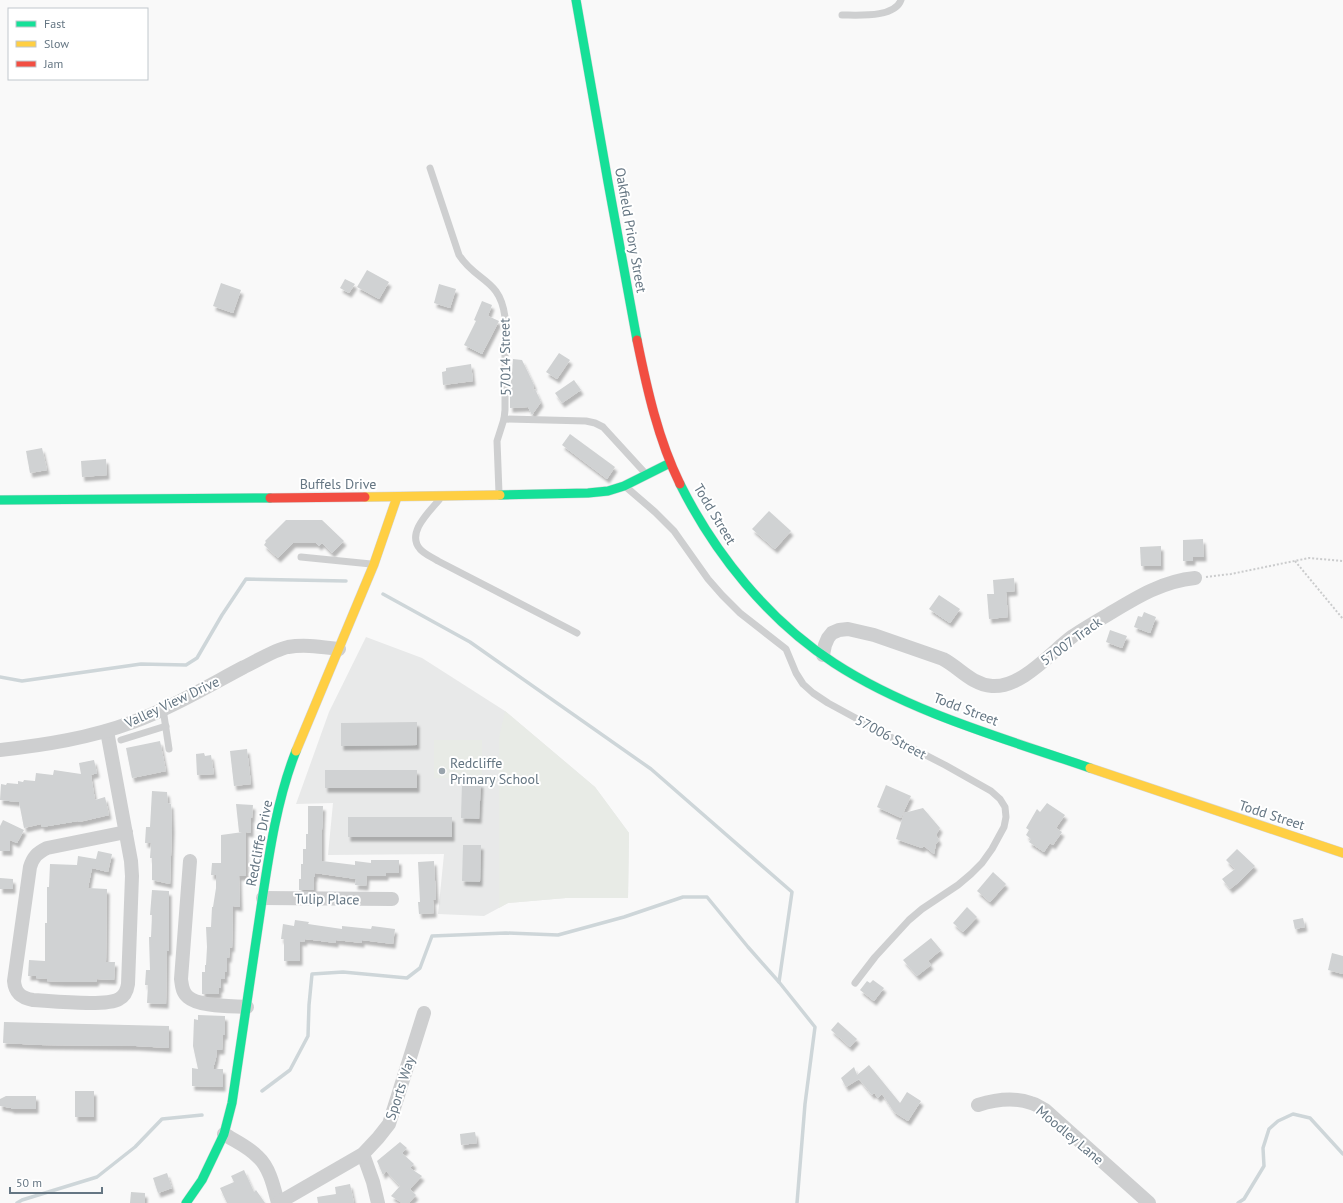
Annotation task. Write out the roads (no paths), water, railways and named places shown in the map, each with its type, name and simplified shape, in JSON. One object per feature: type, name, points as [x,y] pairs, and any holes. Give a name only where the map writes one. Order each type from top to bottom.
[{"type":"street","name":"Oakfield Priory Street","points":[[576,0],[617,235],[646,383],[655,421],[670,463]]},
{"type":"street","name":"Buffels Drive","points":[[0,500],[499,496],[588,493],[608,491],[624,486],[670,463]]},
{"type":"street","name":"Todd Street","points":[[670,463],[689,503],[709,535],[736,573],[766,608],[793,632],[823,655],[852,674],[897,697],[942,716],[1122,780],[1343,853]]},
{"type":"street","name":"Redcliffe Drive","points":[[186,1203],[202,1180],[224,1134],[232,1103],[268,857],[291,764],[374,564],[397,497]]},
{"type":"street","name":"57007 Track","points":[[823,655],[824,645],[832,633],[839,630],[848,629],[874,635],[943,659],[951,663],[972,680],[981,684],[994,686],[1007,684],[1018,680],[1073,636],[1131,600],[1168,583],[1180,579],[1195,578]]},
{"type":"street","name":"Valley View Drive","points":[[0,750],[45,745],[107,731],[134,722],[287,647],[303,646],[339,649]]},
{"type":"street","points":[[107,731],[130,853],[132,876],[128,984],[126,993],[120,999],[112,1002],[101,1003],[33,1000],[24,998],[15,989],[14,981],[30,867],[33,858],[38,852],[47,848],[126,832]]},
{"type":"street","points":[[190,861],[181,979],[182,990],[188,997],[196,1002],[247,1007]]},
{"type":"street","name":"Tulip Place","points":[[263,898],[392,899]]},
{"type":"street","name":"Sports Way","points":[[278,1203],[363,1154],[389,1124],[424,1013]]},
{"type":"street","name":"Moodley Lane","points":[[978,1105],[994,1100],[1015,1100],[1031,1102],[1045,1110],[1148,1203]]},
{"type":"street","points":[[224,1134],[243,1145],[259,1157],[268,1172],[278,1203]]},
{"type":"street","points":[[363,1154],[373,1182],[378,1203]]},
{"type":"lane","points":[[842,14],[879,14],[892,10],[900,3],[901,0]]},
{"type":"lane","name":"57014 Street","points":[[430,168],[459,255],[464,262],[492,286],[499,295],[504,307],[506,317],[506,396],[504,419],[497,441],[499,496]]},
{"type":"lane","points":[[504,419],[586,421],[595,423],[603,428],[647,474]]},
{"type":"lane","name":"57006 Street","points":[[624,486],[655,512],[674,531],[708,579],[722,595],[740,613],[786,649],[796,673],[803,684],[813,693],[828,703],[991,791],[1000,799],[1005,807],[1006,817],[1004,827],[992,849],[982,863],[958,885],[922,909],[909,920],[855,983]]},
{"type":"lane","points":[[441,496],[419,525],[416,534],[416,543],[420,550],[438,561],[577,633]]},
{"type":"lane","points":[[301,557],[374,564]]},
{"type":"lane","points":[[163,709],[169,749]]},
{"type":"lane","points":[[121,740],[166,726]]},
{"type":"waterway","points":[[0,677],[22,681],[141,664],[186,665],[197,658],[222,615],[246,579],[346,581]]},
{"type":"waterway","points":[[383,594],[470,642],[651,769],[792,892],[779,982],[815,1027],[805,1104],[797,1203]]},
{"type":"waterway","points":[[262,1091],[290,1070],[308,1036],[312,974],[343,972],[407,978],[420,968],[432,936],[506,933],[558,935],[624,917],[683,897],[707,897],[779,982]]},
{"type":"waterway","points":[[1238,1203],[1244,1199],[1264,1166],[1263,1148],[1269,1129],[1278,1121],[1293,1114],[1310,1118],[1343,1154]]},
{"type":"waterway","points":[[17,1203],[22,1200],[97,1177],[135,1147],[162,1119],[202,1115]]},
{"type":"place","name":"Redcliffe Primary School","points":[[442,771]]}]
